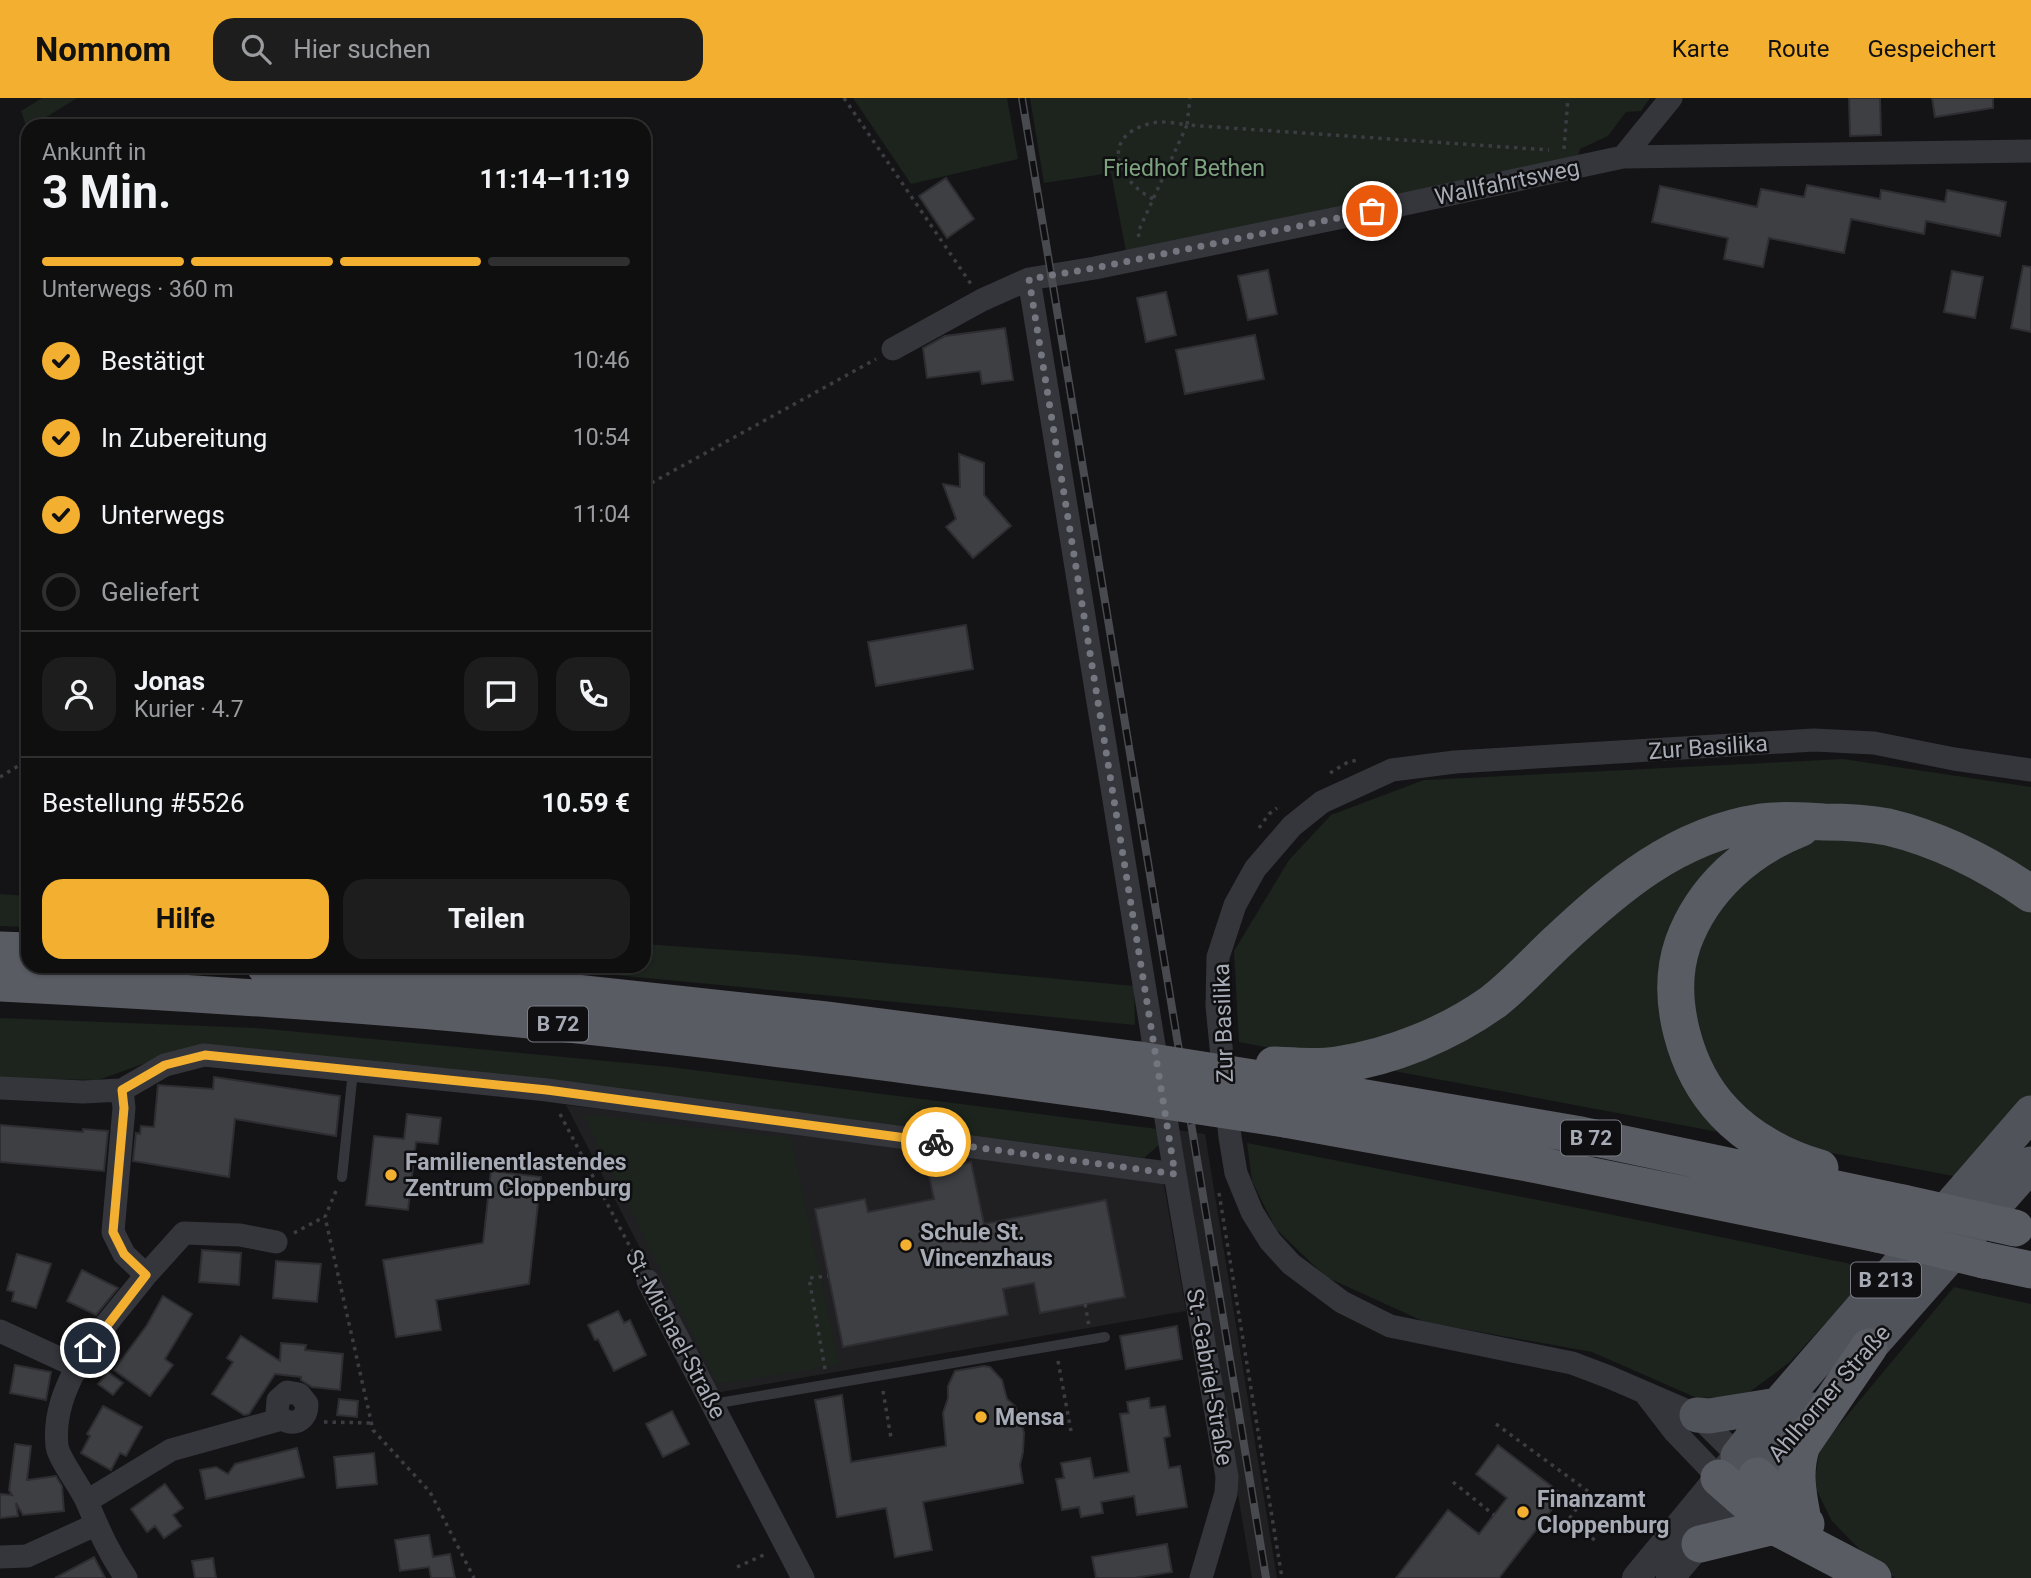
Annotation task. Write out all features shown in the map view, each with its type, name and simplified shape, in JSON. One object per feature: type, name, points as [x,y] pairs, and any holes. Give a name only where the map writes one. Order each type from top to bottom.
[{"type":"highway","name":"B 72","points":[[1276,1074],[1337,1065],[1396,1051],[1449,1029],[1494,1001],[1598,904],[1654,862],[1681,847],[1721,831],[1762,821],[1818,821],[1885,827],[1930,839],[2009,879],[2031,894]]},
{"type":"highway","name":"B 72","points":[[1818,821],[1757,849],[1715,888],[1695,915],[1682,946],[1678,975],[1680,1023],[1696,1070],[1709,1093],[1724,1112],[1742,1128],[1773,1149],[1810,1165],[1880,1184],[1906,1199]]},
{"type":"highway","points":[[0,950],[21,951]]},
{"type":"highway","name":"B 72","points":[[356,973],[485,983],[826,1020],[1124,1058],[1276,1074],[1906,1199],[2023,1230]]},
{"type":"highway","name":"B 72","points":[[0,983],[127,989],[477,1015],[821,1053],[1113,1093],[1285,1119],[1538,1166],[1878,1234],[2031,1270]]},
{"type":"highway","name":"B 213","points":[[1788,1524],[1796,1483],[1796,1462],[1802,1445],[1869,1347]]},
{"type":"highway","points":[[1738,1477],[1788,1524],[1858,1570]]},
{"type":"highway","points":[[1700,1544],[1788,1524]]},
{"type":"main road","name":"Ahlhorner Straße","points":[[1738,1477],[1778,1405],[2031,1113]]},
{"type":"main road","name":"Ahlhorner Straße","points":[[1738,1477],[1869,1347],[2031,1164]]},
{"type":"main road","points":[[1697,1415],[1709,1416],[1778,1405]]},
{"type":"street","points":[[1623,157],[1671,98]]},
{"type":"street","name":"Wallfahrtsweg","points":[[893,349],[982,300],[1029,279],[1143,258],[1623,157],[2031,151]]},
{"type":"street","points":[[0,1088],[83,1092],[122,1090],[165,1065],[205,1055],[547,1090],[1175,1174],[1029,279]]},
{"type":"street","name":"Zur Basilika","points":[[1738,1477],[1697,1415],[1572,1363],[1390,1326],[1365,1316],[1316,1284],[1291,1264],[1270,1241],[1252,1212],[1236,1173],[1230,1137],[1217,1006],[1218,957],[1235,905],[1255,869],[1292,826],[1322,802],[1392,770],[1455,762],[1814,740],[1874,743],[1954,759],[2031,770]]},
{"type":"street","points":[[122,1090],[124,1108],[113,1232],[124,1254],[146,1275]]},
{"type":"street","name":"St.-Gabriel-Straße","points":[[1175,1174],[1227,1477],[1226,1493],[1201,1578]]},
{"type":"street","points":[[125,1578],[108,1551],[87,1501],[57,1448],[59,1418],[66,1384],[76,1366],[146,1275],[184,1233],[240,1235],[276,1242]]},
{"type":"street","name":"St.-Michael-Straße","points":[[648,1281],[803,1578]]},
{"type":"street","points":[[0,1331],[76,1366]]},
{"type":"street","name":"Zur Basilika","points":[[1645,1394],[1674,1431],[1738,1477]]},
{"type":"street","points":[[87,1501],[171,1450],[282,1419],[290,1423],[296,1422],[305,1415]]},
{"type":"street","points":[[1670,1578],[1700,1544],[1738,1477]]},
{"type":"street","points":[[1636,1578],[1738,1477]]},
{"type":"street","points":[[0,1558],[27,1556],[95,1525]]},
{"type":"lane","points":[[342,1177],[353,1071]]},
{"type":"lane","points":[[713,1404],[1105,1337]]},
{"type":"path","points":[[844,98],[982,300]]},
{"type":"path","points":[[1143,258],[1138,232],[1187,125],[1190,98]]},
{"type":"path","points":[[1568,98],[1564,151],[1579,152],[1591,164]]},
{"type":"path","points":[[1153,200],[1128,182],[1119,166],[1119,145],[1131,131],[1150,123],[1550,150]]},
{"type":"path","points":[[651,483],[893,349]]},
{"type":"path","points":[[1326,775],[1348,762],[1361,759]]},
{"type":"path","points":[[0,777],[21,764]]},
{"type":"path","points":[[1255,833],[1269,814],[1278,807]]},
{"type":"path","name":"St.-Michael-Straße","points":[[547,1090],[648,1281]]},
{"type":"path","points":[[342,1177],[325,1217],[373,1430],[430,1492],[474,1578]]},
{"type":"path","points":[[1217,1182],[1282,1578]]},
{"type":"path","points":[[276,1242],[325,1217]]},
{"type":"path","points":[[828,1276],[809,1278],[828,1384]]},
{"type":"path","points":[[1085,1304],[1092,1339]]},
{"type":"path","points":[[1055,1345],[1071,1431]]},
{"type":"path","points":[[880,1375],[891,1438]]},
{"type":"path","points":[[305,1415],[328,1423],[371,1423]]},
{"type":"path","points":[[1496,1424],[1589,1492],[1569,1520],[1597,1542]]},
{"type":"path","points":[[1453,1482],[1494,1515]]},
{"type":"path","points":[[737,1567],[786,1544]]},
{"type":"shaded area","name":"Schule St. Vincenzhaus","points":[[566,1105],[1163,1179],[1186,1311],[715,1393]]},
{"type":"shaded area","points":[[1177,1130],[1205,1134],[1277,1578],[1252,1578]]},
{"type":"green space","points":[[42,98],[77,98],[43,119],[24,119],[21,111]]},
{"type":"green space","points":[[853,98],[1007,98],[1018,159],[911,184]]},
{"type":"green space","name":"Friedhof Bethen","points":[[1030,98],[1650,98],[1641,111],[1626,112],[1608,136],[1580,149],[1578,156],[1126,251],[1111,173],[1044,183]]},
{"type":"green space","points":[[1843,759],[2031,787],[2031,1098],[1959,1177],[1239,1042],[1234,951],[1289,860],[1331,815],[1424,780]]},
{"type":"green space","points":[[0,894],[21,896],[21,927],[0,926]]},
{"type":"green space","points":[[651,944],[799,955],[1134,986],[1135,1025],[594,973],[651,973]]},
{"type":"green space","points":[[0,1018],[257,1028],[670,1067],[1157,1129],[1160,1144],[1144,1158],[541,1079],[188,1048],[98,1080],[0,1078]]},
{"type":"green space","points":[[583,1114],[791,1138],[839,1365],[718,1384]]},
{"type":"green space","points":[[1247,1143],[1875,1269],[1790,1362],[1744,1396],[1697,1398],[1592,1352],[1425,1322],[1326,1277],[1276,1229],[1252,1181]]},
{"type":"green space","points":[[1954,1287],[2031,1304],[2031,1578],[1895,1578],[1867,1557],[1832,1521],[1814,1485],[1820,1448]]},
{"type":"building","points":[[1849,98],[1880,98],[1881,135],[1850,136]]},
{"type":"building","points":[[1932,98],[1993,98],[1993,108],[1935,117]]},
{"type":"building","points":[[946,178],[974,219],[947,238],[919,196]]},
{"type":"building","points":[[1807,185],[1880,199],[1881,190],[1945,202],[1947,190],[2006,202],[2000,236],[1926,221],[1924,234],[1851,219],[1844,253],[1769,238],[1763,267],[1724,259],[1728,238],[1652,222],[1660,186],[1757,207],[1761,189],[1804,197]]},
{"type":"building","points":[[2023,266],[2031,267],[2031,332],[2011,328]]},
{"type":"building","points":[[1268,270],[1277,314],[1248,320],[1238,276]]},
{"type":"building","points":[[1952,271],[1983,277],[1975,318],[1944,312]]},
{"type":"building","points":[[1166,292],[1176,335],[1146,342],[1137,298]]},
{"type":"building","points":[[1005,328],[1013,380],[982,384],[980,371],[927,378],[923,348],[945,336]]},
{"type":"building","points":[[1255,335],[1264,379],[1185,394],[1176,350]]},
{"type":"building","points":[[959,454],[984,463],[984,495],[1011,526],[973,558],[946,527],[956,519],[943,484],[960,487]]},
{"type":"building","points":[[966,625],[973,669],[876,686],[868,642]]},
{"type":"building","points":[[214,1077],[340,1096],[336,1136],[235,1119],[229,1177],[133,1161],[136,1133],[140,1134],[141,1126],[154,1127],[158,1085],[213,1089]]},
{"type":"building","name":"Familienentlastendes Zentrum Cloppenburg","points":[[407,1114],[441,1118],[438,1144],[416,1142],[408,1210],[366,1205],[374,1136],[404,1139]]},
{"type":"building","points":[[0,1125],[83,1132],[83,1129],[108,1131],[104,1171],[0,1162]]},
{"type":"building","points":[[971,1162],[984,1224],[1106,1200],[1125,1297],[1040,1313],[1034,1283],[1003,1289],[1008,1315],[843,1347],[815,1209],[865,1199],[868,1212],[934,1199],[928,1171]]},
{"type":"building","points":[[491,1171],[541,1177],[529,1284],[436,1300],[441,1330],[396,1337],[383,1260],[483,1243]]},
{"type":"building","points":[[202,1250],[241,1253],[239,1285],[199,1282]]},
{"type":"building","points":[[17,1254],[51,1264],[36,1308],[12,1301],[14,1292],[7,1290]]},
{"type":"building","points":[[276,1261],[321,1264],[317,1302],[273,1298]]},
{"type":"building","points":[[82,1270],[118,1288],[96,1315],[67,1301]]},
{"type":"building","points":[[163,1296],[192,1314],[165,1359],[173,1365],[150,1396],[114,1370],[147,1325]]},
{"type":"building","points":[[618,1311],[624,1323],[630,1320],[646,1355],[614,1371],[588,1325]]},
{"type":"building","points":[[1177,1326],[1182,1359],[1126,1369],[1120,1336]]},
{"type":"building","points":[[241,1336],[280,1361],[281,1343],[306,1345],[305,1350],[343,1354],[340,1390],[312,1387],[301,1380],[301,1377],[275,1374],[249,1414],[244,1415],[212,1394],[233,1362],[227,1358]]},
{"type":"building","points":[[15,1365],[51,1372],[46,1400],[10,1393]]},
{"type":"building","points":[[990,1367],[1002,1380],[1007,1399],[1015,1406],[1021,1421],[1024,1433],[1020,1465],[1023,1483],[923,1502],[932,1550],[895,1557],[886,1508],[837,1517],[815,1400],[842,1395],[851,1462],[946,1446],[943,1413],[948,1398],[948,1386],[955,1371]]},
{"type":"building","points":[[108,1372],[123,1383],[113,1395],[98,1384]]},
{"type":"building","points":[[1149,1398],[1150,1408],[1165,1406],[1170,1436],[1164,1438],[1169,1468],[1180,1466],[1187,1507],[1137,1515],[1134,1496],[1101,1502],[1103,1513],[1081,1517],[1079,1507],[1062,1510],[1056,1479],[1064,1478],[1061,1463],[1090,1458],[1094,1478],[1129,1472],[1120,1414],[1129,1413],[1127,1402]]},
{"type":"building","points":[[339,1399],[358,1401],[357,1417],[337,1415]]},
{"type":"building","points":[[103,1406],[142,1427],[126,1456],[120,1453],[111,1470],[81,1453],[90,1436],[87,1434]]},
{"type":"building","points":[[672,1411],[689,1444],[663,1457],[646,1424]]},
{"type":"building","points":[[15,1444],[31,1446],[27,1480],[56,1476],[62,1486],[64,1511],[23,1515],[16,1503],[18,1516],[0,1518],[0,1494],[12,1495],[9,1490]]},
{"type":"building","name":"Finanzamt Cloppenburg","points":[[1498,1445],[1563,1495],[1499,1578],[1396,1578],[1448,1510],[1479,1534],[1507,1498],[1476,1474]]},
{"type":"building","points":[[297,1448],[304,1477],[206,1499],[200,1470],[216,1467],[228,1474],[235,1464]]},
{"type":"building","points":[[374,1453],[377,1484],[337,1488],[334,1457]]},
{"type":"building","points":[[165,1484],[183,1508],[173,1515],[181,1526],[164,1538],[155,1526],[147,1532],[131,1509]]},
{"type":"building","points":[[429,1535],[433,1557],[450,1554],[455,1578],[431,1578],[429,1567],[400,1571],[395,1540]]},
{"type":"building","points":[[1167,1544],[1172,1572],[1134,1578],[1096,1578],[1092,1557]]},
{"type":"building","points":[[94,1557],[105,1578],[55,1578]]},
{"type":"building","points":[[213,1558],[216,1578],[195,1578],[192,1561]]},
{"type":"railway","points":[[1022,98],[1266,1578]]},
{"type":"way so far","points":[[936,1142],[1175,1174],[1029,279],[1372,211]]},
{"type":"place","name":"Familienentlastendes Zentrum Cloppenburg","points":[[391,1175]]},
{"type":"place","name":"Schule St. Vincenzhaus","points":[[906,1245]]},
{"type":"place","name":"Mensa","points":[[981,1417]]},
{"type":"place","name":"Finanzamt Cloppenburg","points":[[1523,1512]]},
{"type":"route","points":[[90,1348],[146,1275],[124,1254],[113,1232],[124,1108],[122,1090],[165,1065],[205,1055],[547,1090],[936,1142]]}]
